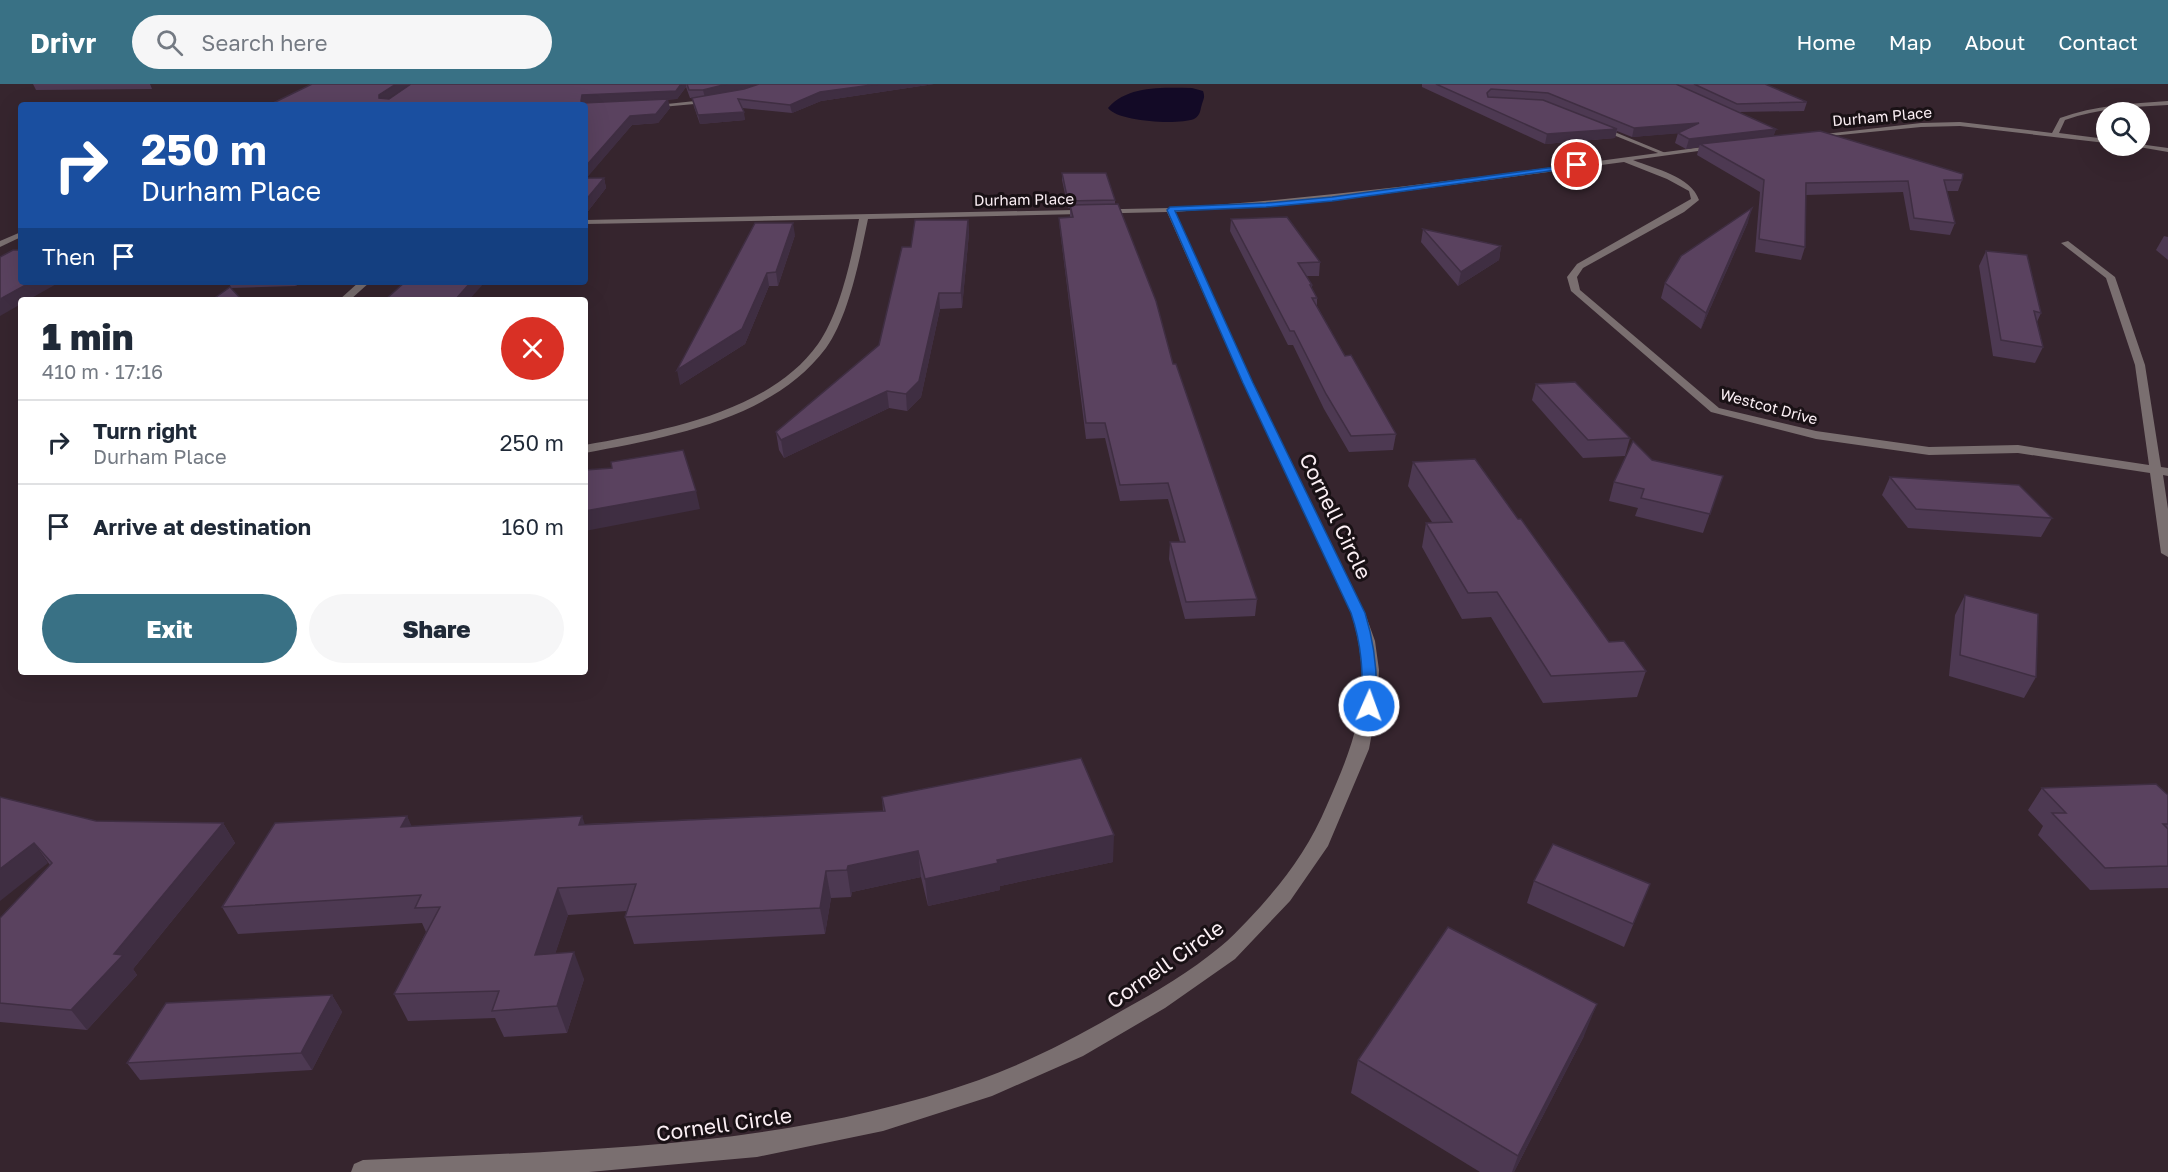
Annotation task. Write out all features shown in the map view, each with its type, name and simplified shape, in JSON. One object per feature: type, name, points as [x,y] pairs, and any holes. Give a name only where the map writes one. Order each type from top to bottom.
[{"type":"street","points":[[640,106],[721,99]]},
{"type":"street","points":[[2055,134],[2062,119],[2075,114],[2093,110],[2168,103]]},
{"type":"street","points":[[1590,124],[1665,154]]},
{"type":"street","name":"Durham Place","points":[[1800,138],[1921,125],[1960,124],[2096,140]]},
{"type":"street","name":"Durham Place","points":[[588,222],[1170,210],[1323,200],[1723,147]]},
{"type":"street","points":[[2150,148],[2168,150]]},
{"type":"street","name":"Westcot Drive","points":[[1623,159],[1670,177],[1692,190],[1695,200],[1580,266],[1572,277],[1576,291],[1715,410],[1816,435],[1906,448],[1929,451],[2018,449],[2162,471]]},
{"type":"street","name":"Cornell Circle","points":[[363,1172],[678,1154],[757,1146],[884,1120],[984,1089],[1075,1049],[1157,1002],[1228,953],[1283,896],[1321,841],[1360,749],[1369,706],[1371,670],[1367,641],[1358,613],[1248,383],[1170,210]]},
{"type":"street","points":[[588,448],[668,431],[714,417],[749,402],[796,374],[823,344],[834,322],[864,216]]},
{"type":"street","points":[[0,232],[18,233]]},
{"type":"street","points":[[0,244],[18,235]]},
{"type":"street","points":[[2065,243],[2110,277],[2140,365],[2162,471],[2168,553]]},
{"type":"street","points":[[348,297],[362,285]]},
{"type":"shaded area","points":[[1192,88],[1203,91],[1204,96],[1199,114],[1194,119],[1186,121],[1135,119],[1114,113],[1108,108],[1126,95],[1147,89]]},
{"type":"building","points":[[312,84],[396,84],[379,95],[379,98],[389,99],[411,84],[681,84],[676,91],[582,95],[582,102],[275,102]]},
{"type":"building","points":[[687,84],[727,84],[703,90],[689,90]]},
{"type":"building","points":[[759,84],[879,84],[820,92],[790,105],[738,99],[744,112],[698,115],[692,98],[744,89]]},
{"type":"building","points":[[1436,84],[1676,84],[1776,129],[1689,139],[1678,133],[1699,123],[1634,128],[1548,93],[1491,89],[1487,93],[1488,97],[1543,100],[1617,129],[1547,134]]},
{"type":"building","points":[[1694,84],[1765,84],[1807,102],[1737,104]]},
{"type":"building","points":[[668,99],[656,114],[630,116],[588,164],[588,103]]},
{"type":"building","points":[[1820,131],[1963,174],[1962,180],[1944,180],[1955,223],[1914,218],[1908,181],[1806,183],[1805,247],[1759,239],[1764,180],[1700,144]]},
{"type":"building","points":[[1062,173],[1106,173],[1115,200],[1068,201]]},
{"type":"building","points":[[588,178],[604,178],[588,197]]},
{"type":"building","points":[[1118,204],[1156,301],[1173,364],[1176,364],[1257,599],[1186,602],[1170,542],[1185,542],[1168,483],[1120,485],[1105,423],[1086,423],[1059,218],[1073,217],[1070,205]]},
{"type":"building","points":[[1752,208],[1706,313],[1665,283],[1681,256]]},
{"type":"building","points":[[1287,217],[1320,262],[1298,263],[1312,285],[1310,285],[1317,298],[1312,298],[1345,356],[1351,355],[1396,434],[1351,436],[1326,394],[1294,331],[1290,331],[1231,219]]},
{"type":"building","points":[[915,220],[968,220],[961,293],[939,293],[919,381],[906,394],[887,391],[781,440],[776,432],[879,345],[902,247],[911,247]]},
{"type":"building","points":[[755,223],[793,223],[776,272],[767,273],[742,329],[677,370]]},
{"type":"building","points":[[1423,229],[1501,246],[1461,272]]},
{"type":"building","points":[[13,250],[18,250],[18,285],[26,285],[0,299],[0,257]]},
{"type":"building","points":[[1986,251],[2027,255],[2041,313],[2034,311],[2043,347],[2001,340]]},
{"type":"building","points":[[402,285],[468,285],[458,297],[388,297]]},
{"type":"building","points":[[230,287],[239,297],[216,297]]},
{"type":"building","points":[[1575,382],[1630,438],[1588,440],[1536,384]]},
{"type":"building","points":[[1633,441],[1652,460],[1723,476],[1710,514],[1641,498],[1644,489],[1614,482]]},
{"type":"building","points":[[683,450],[696,491],[588,510],[588,470],[612,468],[611,462]]},
{"type":"building","points":[[1475,459],[1609,642],[1624,641],[1646,671],[1551,676],[1497,592],[1468,593],[1426,523],[1452,522],[1413,462]]},
{"type":"building","points":[[1890,477],[2019,485],[2052,518],[1916,509]]},
{"type":"building","points":[[1965,595],[2038,614],[2036,677],[1960,655]]},
{"type":"building","points":[[1081,758],[1114,835],[997,860],[998,863],[925,879],[918,851],[848,866],[847,870],[826,871],[820,908],[625,917],[636,884],[558,888],[535,955],[574,952],[557,1006],[492,1011],[499,991],[394,994],[440,907],[415,908],[421,895],[222,907],[275,823],[407,816],[401,827],[582,816],[579,825],[885,811],[882,797]]},
{"type":"building","points":[[2156,784],[2168,795],[2168,824],[2163,824],[2168,829],[2168,866],[2105,868],[2052,813],[2066,813],[2042,788]]},
{"type":"building","points":[[0,797],[96,821],[223,823],[114,954],[123,955],[71,1010],[0,1003],[0,918],[52,863],[34,843],[0,869]]},
{"type":"building","points":[[1553,844],[1650,884],[1633,924],[1534,881]]},
{"type":"building","points":[[1448,927],[1597,1004],[1518,1156],[1358,1060]]},
{"type":"building","points":[[332,995],[301,1053],[127,1063],[166,1003]]},
{"type":"route","points":[[1369,706],[1371,670],[1367,641],[1358,613],[1248,383],[1170,210],[1332,199],[1577,165]]}]
